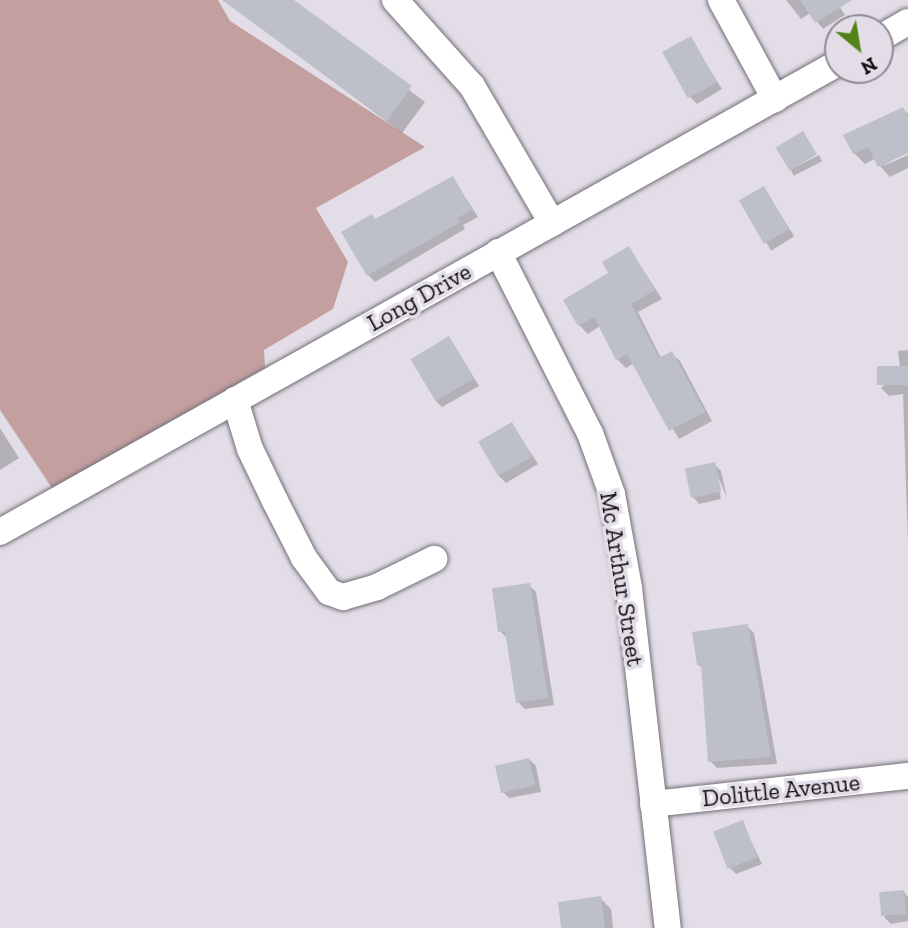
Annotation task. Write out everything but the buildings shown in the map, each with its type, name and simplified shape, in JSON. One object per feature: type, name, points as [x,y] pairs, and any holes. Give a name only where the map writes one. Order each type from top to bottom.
[{"type":"street","points":[[395,0],[472,86],[552,223]]},
{"type":"street","points":[[721,0],[775,99]]},
{"type":"street","name":"Long Drive","points":[[0,532],[824,71]]},
{"type":"street","name":"Mc Arthur Street","points":[[498,253],[590,433],[612,495],[629,588],[668,928]]},
{"type":"street","points":[[234,400],[250,449],[275,501],[304,558],[329,592],[343,597],[377,587],[434,559]]},
{"type":"street","name":"Dolittle Avenue","points":[[653,804],[908,776]]},
{"type":"shaded area","points":[[0,0],[218,0],[230,21],[425,147],[316,208],[348,262],[333,309],[264,350],[265,368],[52,488],[0,410]]}]
